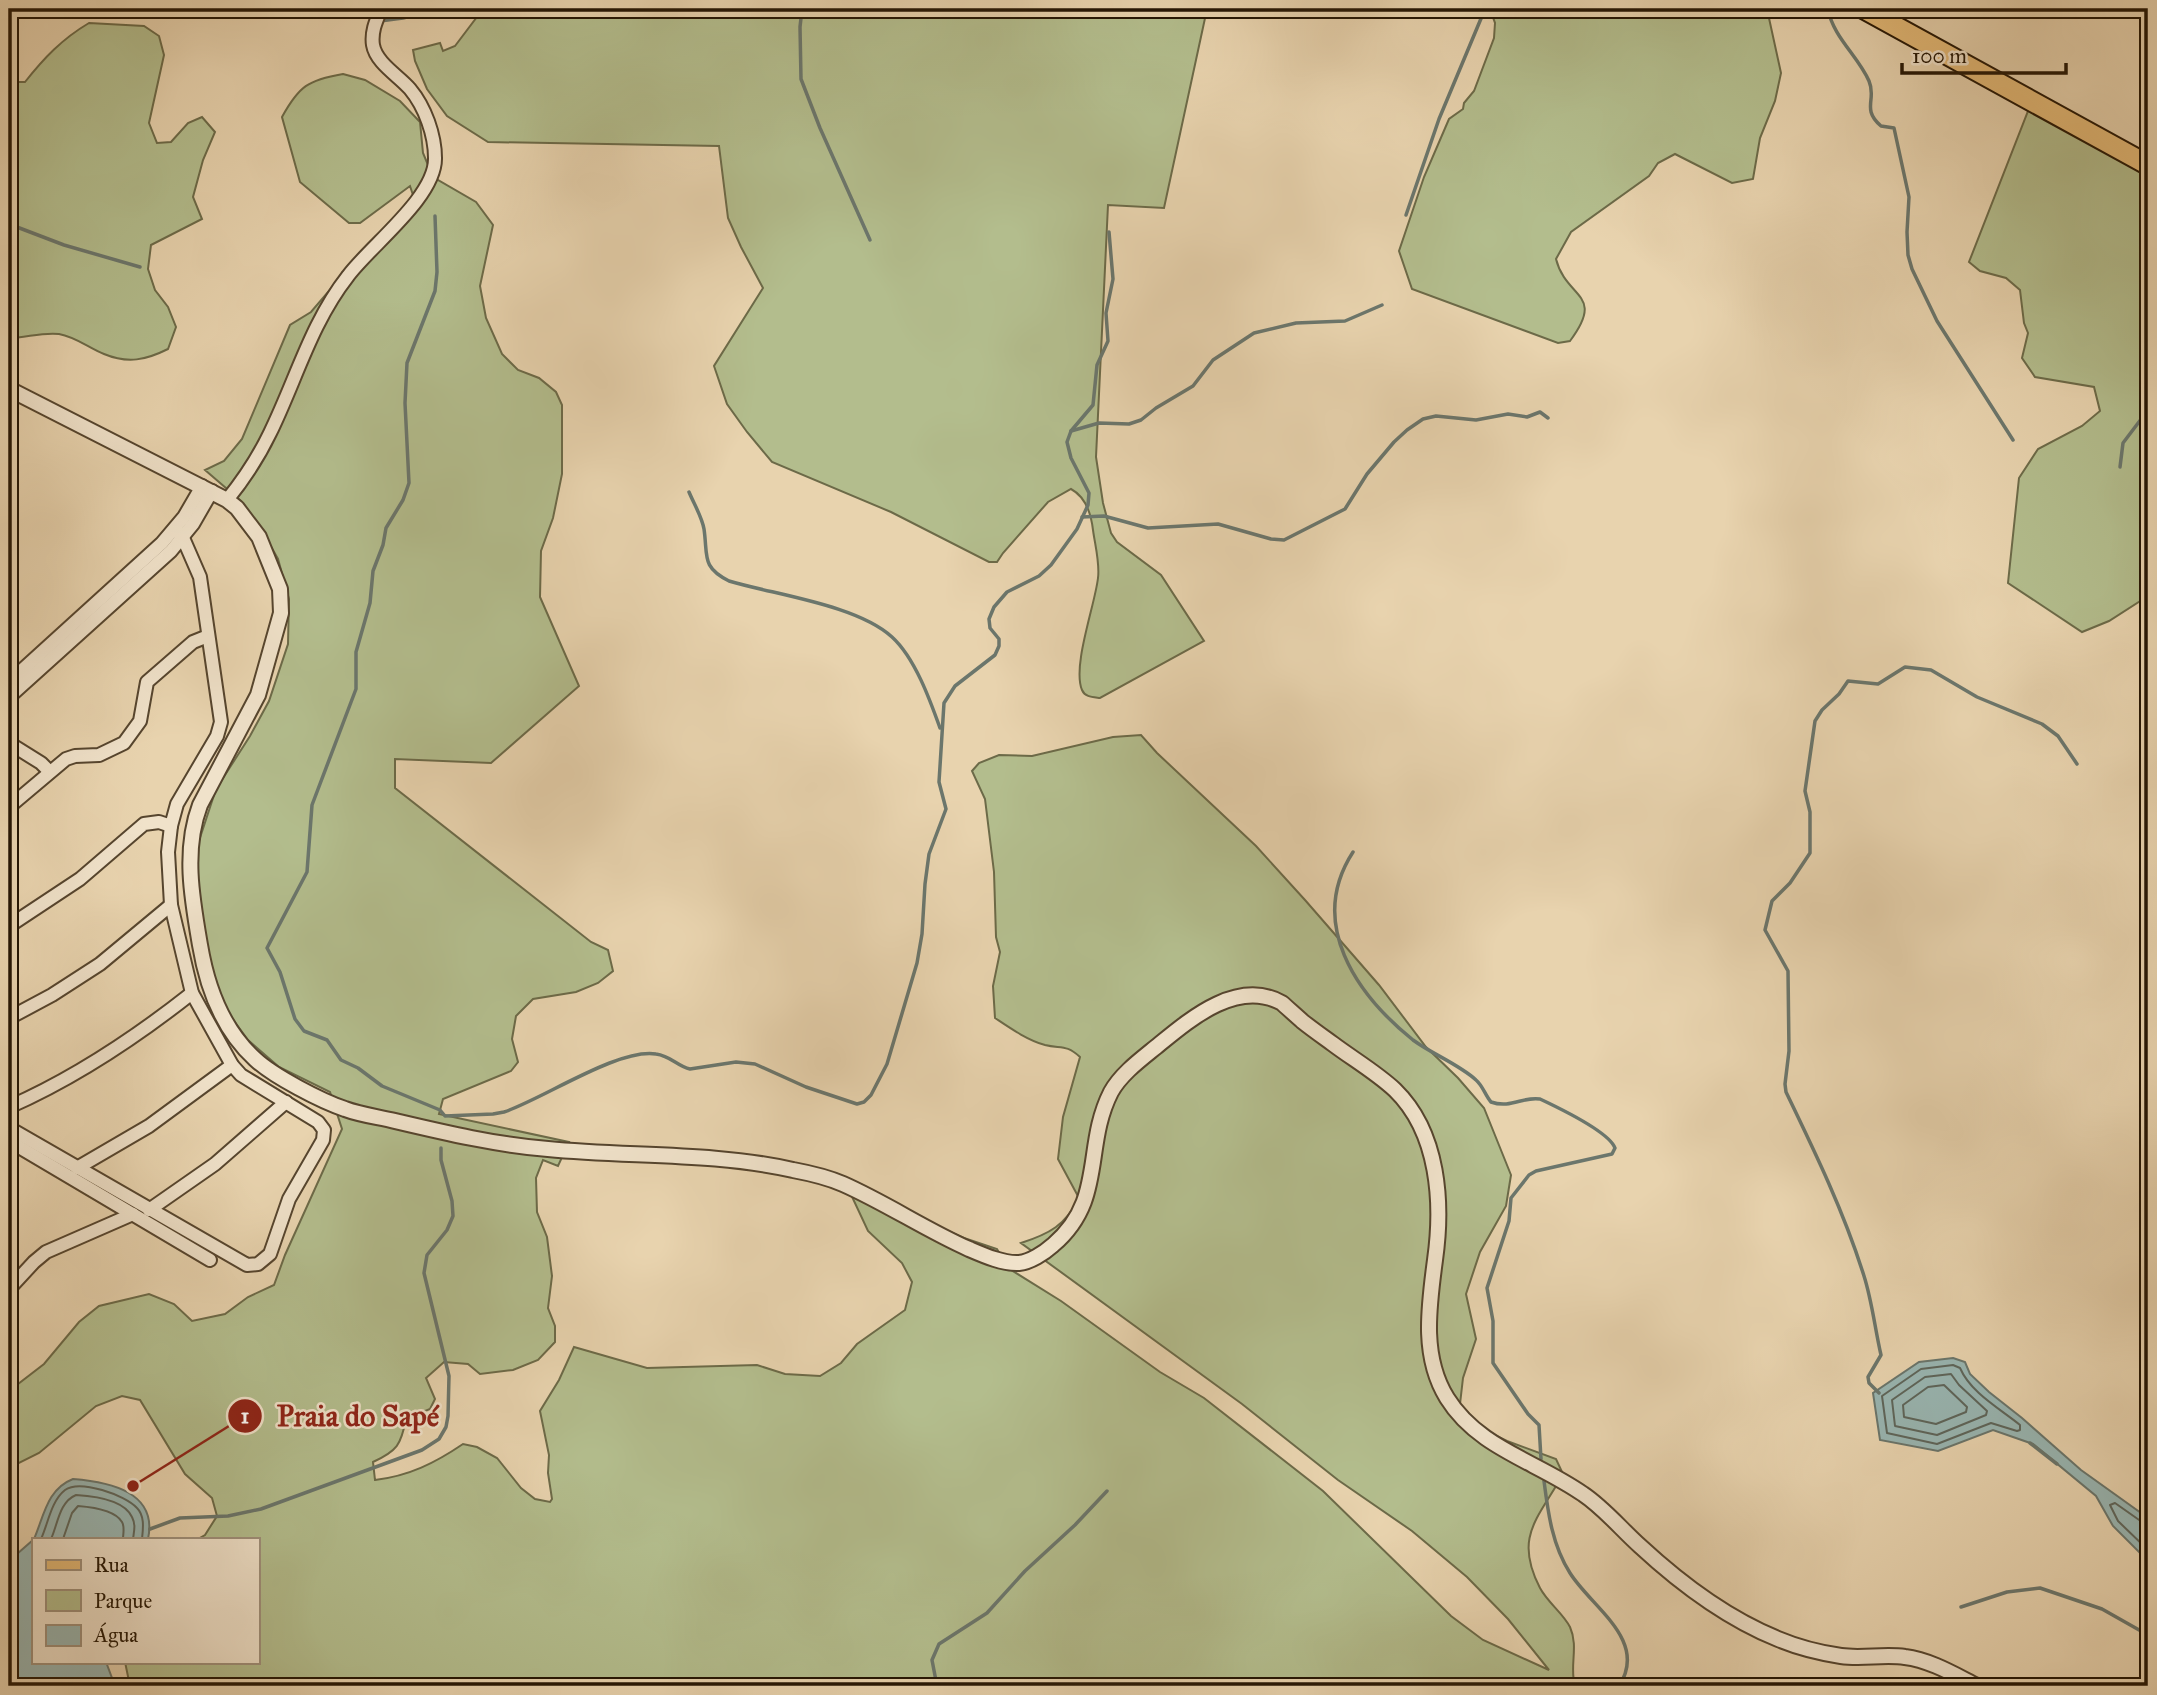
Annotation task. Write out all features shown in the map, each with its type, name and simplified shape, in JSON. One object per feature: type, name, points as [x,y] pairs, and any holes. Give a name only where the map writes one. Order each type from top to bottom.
[{"type":"main road","points":[[1864,9],[2148,165]]},
{"type":"street","points":[[227,500],[251,469],[271,432],[307,345],[348,275],[422,194],[434,169],[433,137],[426,117],[411,90],[374,50],[373,30],[381,9]]},
{"type":"street","points":[[9,389],[227,500],[237,508],[259,537],[279,589],[281,613],[258,695],[212,779],[194,819],[191,885],[205,975],[215,1005],[236,1037],[256,1060],[286,1080],[341,1108],[458,1135],[547,1149],[721,1160],[788,1168],[840,1183],[941,1237],[989,1257],[1020,1263],[1044,1252],[1071,1229],[1088,1192],[1099,1124],[1114,1087],[1135,1065],[1181,1026],[1210,1006],[1240,997],[1259,996],[1283,1004],[1395,1091],[1417,1118],[1429,1148],[1439,1197],[1440,1229],[1427,1332],[1432,1361],[1444,1394],[1469,1428],[1499,1448],[1535,1465],[1588,1497],[1677,1580],[1717,1608],[1780,1640],[1841,1656],[1908,1657],[1939,1667],[1977,1686]]},
{"type":"street","points":[[9,697],[158,564],[207,489]]},
{"type":"street","points":[[9,1128],[241,1264],[253,1265],[270,1254],[289,1199],[324,1135],[318,1122],[241,1075],[232,1065],[192,993],[171,905],[168,852],[171,826],[182,794],[220,728],[198,570],[179,533]]},
{"type":"street","points":[[9,682],[150,555],[179,533]]},
{"type":"street","points":[[9,807],[49,772],[71,757],[99,755],[124,743],[140,721],[147,682],[193,642],[208,636]]},
{"type":"street","points":[[9,743],[41,763],[49,772]]},
{"type":"street","points":[[9,926],[80,879],[144,824],[159,822],[171,826]]},
{"type":"street","points":[[9,1018],[92,969],[171,905]]},
{"type":"street","points":[[9,1107],[52,1087],[112,1052],[192,993]]},
{"type":"street","points":[[77,1168],[149,1126],[232,1065]]},
{"type":"street","points":[[149,1210],[223,1157],[286,1102]]},
{"type":"street","points":[[9,1140],[210,1260]]},
{"type":"street","points":[[9,1289],[27,1268],[46,1252],[134,1214]]},
{"type":"green space","points":[[483,9],[1207,9],[1164,208],[1108,205],[1096,457],[1111,533],[1117,542],[1161,575],[1204,641],[1100,698],[1087,695],[1082,690],[1080,666],[1096,590],[1098,566],[1089,512],[1076,492],[1071,489],[1048,502],[997,562],[989,562],[891,512],[772,462],[727,404],[714,366],[763,288],[728,218],[719,146],[488,142],[447,116],[427,89],[413,50],[440,43],[443,51],[455,46]]},
{"type":"green space","points":[[1490,9],[1767,9],[1781,73],[1775,101],[1760,138],[1753,179],[1732,183],[1675,154],[1658,163],[1649,176],[1571,232],[1556,259],[1567,282],[1584,305],[1580,325],[1570,341],[1558,343],[1412,289],[1399,251],[1424,177],[1449,119],[1463,109],[1464,103],[1474,91],[1494,38],[1495,23]]},
{"type":"green space","points":[[89,23],[144,26],[159,36],[164,55],[149,123],[157,143],[171,142],[188,123],[202,117],[215,132],[203,160],[193,197],[202,219],[151,245],[148,269],[155,290],[168,307],[176,327],[168,349],[137,359],[113,357],[59,334],[9,338],[9,82],[25,82],[54,50]]},
{"type":"green space","points":[[343,74],[365,80],[400,101],[420,122],[423,153],[433,177],[476,202],[493,225],[480,286],[486,318],[502,354],[518,370],[539,378],[556,392],[562,405],[562,474],[553,518],[541,551],[540,597],[579,686],[491,763],[395,759],[395,788],[591,942],[608,950],[613,971],[598,983],[576,992],[533,999],[516,1016],[512,1039],[518,1062],[511,1071],[443,1099],[439,1114],[569,1142],[558,1166],[543,1160],[536,1178],[537,1212],[547,1237],[552,1276],[548,1308],[555,1326],[555,1342],[538,1360],[513,1370],[480,1374],[468,1364],[444,1362],[426,1378],[435,1399],[430,1409],[406,1419],[397,1446],[373,1462],[375,1480],[421,1468],[463,1444],[477,1447],[497,1458],[521,1488],[535,1499],[550,1502],[549,1455],[540,1411],[559,1380],[574,1347],[647,1368],[757,1365],[785,1374],[820,1376],[841,1363],[857,1344],[905,1310],[912,1282],[902,1263],[868,1231],[847,1186],[964,1238],[997,1249],[1008,1268],[1061,1301],[1160,1372],[1204,1398],[1323,1491],[1451,1616],[1483,1640],[1549,1670],[1508,1619],[1467,1577],[1412,1531],[1338,1480],[1242,1404],[1021,1243],[1056,1227],[1079,1198],[1058,1159],[1063,1117],[1080,1057],[1067,1049],[1032,1040],[995,1018],[993,986],[1000,952],[996,937],[994,872],[985,799],[972,771],[979,763],[999,755],[1032,756],[1113,737],[1141,735],[1256,846],[1379,985],[1426,1047],[1484,1108],[1511,1175],[1506,1206],[1480,1252],[1466,1294],[1476,1339],[1463,1378],[1460,1404],[1484,1430],[1556,1459],[1563,1474],[1532,1528],[1529,1554],[1540,1588],[1573,1634],[1575,1686],[130,1686],[125,1664],[259,1664],[259,1538],[200,1538],[205,1535],[217,1516],[212,1498],[185,1474],[140,1400],[122,1396],[96,1406],[39,1453],[9,1468],[9,1391],[44,1364],[79,1322],[99,1306],[149,1294],[174,1304],[192,1321],[225,1314],[248,1297],[274,1285],[342,1129],[330,1092],[279,1067],[248,1040],[215,995],[196,897],[195,853],[216,789],[269,701],[288,644],[289,599],[278,559],[241,501],[205,470],[224,461],[242,439],[290,325],[311,312],[376,236],[392,223],[413,195],[410,186],[360,223],[349,223],[300,182],[282,117],[300,91],[321,79]]},
{"type":"green space","points":[[2030,106],[2148,171],[2148,596],[2109,621],[2082,632],[2008,583],[2019,478],[2038,449],[2082,426],[2100,411],[2094,387],[2035,377],[2022,358],[2028,333],[2024,323],[2020,290],[2006,278],[1980,271],[1969,262]]},
{"type":"water","points":[[1953,1358],[1965,1362],[1970,1374],[1989,1392],[2081,1470],[2148,1518],[2148,1557],[2140,1553],[2113,1526],[2096,1496],[2033,1444],[1993,1430],[1938,1451],[1880,1440],[1873,1393],[1919,1362]]},
{"type":"water","points":[[73,1479],[102,1483],[128,1492],[146,1510],[148,1538],[34,1538],[52,1496]]},
{"type":"water","points":[[32,1541],[32,1664],[107,1664],[115,1686],[9,1686],[9,1561]]},
{"type":"waterway","points":[[380,21],[439,9]]},
{"type":"waterway","points":[[476,9],[499,12],[512,9]]},
{"type":"waterway","points":[[802,9],[801,79],[870,240]]},
{"type":"waterway","points":[[1406,215],[1439,119],[1485,9]]},
{"type":"waterway","points":[[1828,9],[1835,29],[1869,81],[1871,109],[1875,120],[1881,126],[1894,128],[1909,197],[1907,232],[1912,269],[1937,321],[2013,440]]},
{"type":"waterway","points":[[435,216],[435,291],[407,363],[405,403],[409,483],[403,500],[386,528],[373,571],[370,603],[356,652],[356,689],[312,805],[307,872],[267,948],[280,972],[295,1019],[304,1031],[327,1040],[341,1060],[358,1068],[382,1086],[440,1110],[445,1116],[504,1112],[601,1066],[640,1054],[661,1055],[690,1069],[736,1062],[755,1064],[806,1087],[857,1104],[864,1102],[871,1095],[887,1064],[917,963],[929,854],[946,809],[939,782],[944,703],[955,686],[995,655],[999,639],[990,628],[989,619],[994,607],[1007,592],[1039,576],[1051,565],[1077,529],[1088,505],[1089,493],[1071,458],[1067,442],[1071,431],[1093,405],[1097,365],[1108,341],[1106,313],[1113,279],[1109,232]]},
{"type":"waterway","points":[[9,224],[64,245],[140,267]]},
{"type":"waterway","points":[[1071,431],[1099,423],[1129,424],[1141,420],[1193,386],[1213,360],[1254,333],[1296,323],[1345,321],[1382,305]]},
{"type":"waterway","points":[[2120,467],[2123,443],[2148,410]]},
{"type":"waterway","points":[[1082,517],[1104,516],[1148,528],[1218,524],[1284,540],[1345,509],[1367,474],[1394,442],[1423,419],[1436,416],[1476,420],[1508,414],[1527,417],[1540,412],[1548,418]]},
{"type":"waterway","points":[[689,492],[703,524],[708,560],[714,571],[729,581],[815,602],[877,626],[892,637],[908,656],[921,680],[940,728]]},
{"type":"waterway","points":[[1879,1393],[1869,1383],[1868,1377],[1881,1355],[1864,1276],[1838,1205],[1786,1092],[1789,1051],[1788,971],[1765,930],[1772,901],[1790,883],[1810,853],[1810,812],[1805,791],[1815,721],[1848,681],[1878,684],[1905,667],[1931,670],[1977,697],[2042,724],[2058,736],[2077,764]]},
{"type":"waterway","points":[[1353,852],[1340,879],[1335,905],[1337,931],[1344,955],[1373,1001],[1413,1040],[1476,1080],[1491,1102],[1505,1104],[1540,1099],[1593,1128],[1615,1148],[1612,1154],[1536,1171],[1529,1175],[1511,1198],[1509,1221],[1487,1288],[1493,1321],[1493,1363],[1528,1414],[1539,1425],[1541,1459]]},
{"type":"waterway","points":[[150,1529],[180,1518],[228,1516],[261,1509],[422,1450],[439,1439],[446,1427],[448,1416],[449,1376],[424,1273],[427,1255],[447,1230],[453,1216],[441,1148]]},
{"type":"waterway","points":[[2030,1443],[2057,1464]]},
{"type":"waterway","points":[[1544,1481],[1552,1528],[1564,1562],[1579,1586],[1614,1625],[1622,1639],[1627,1654],[1626,1669],[1619,1686]]},
{"type":"waterway","points":[[937,1686],[932,1660],[939,1644],[987,1613],[1025,1571],[1107,1491]]},
{"type":"waterway","points":[[1961,1607],[2007,1592],[2040,1588],[2102,1609],[2148,1635]]},
{"type":"place","name":"Praia do Sapé","points":[[133,1486]]}]
